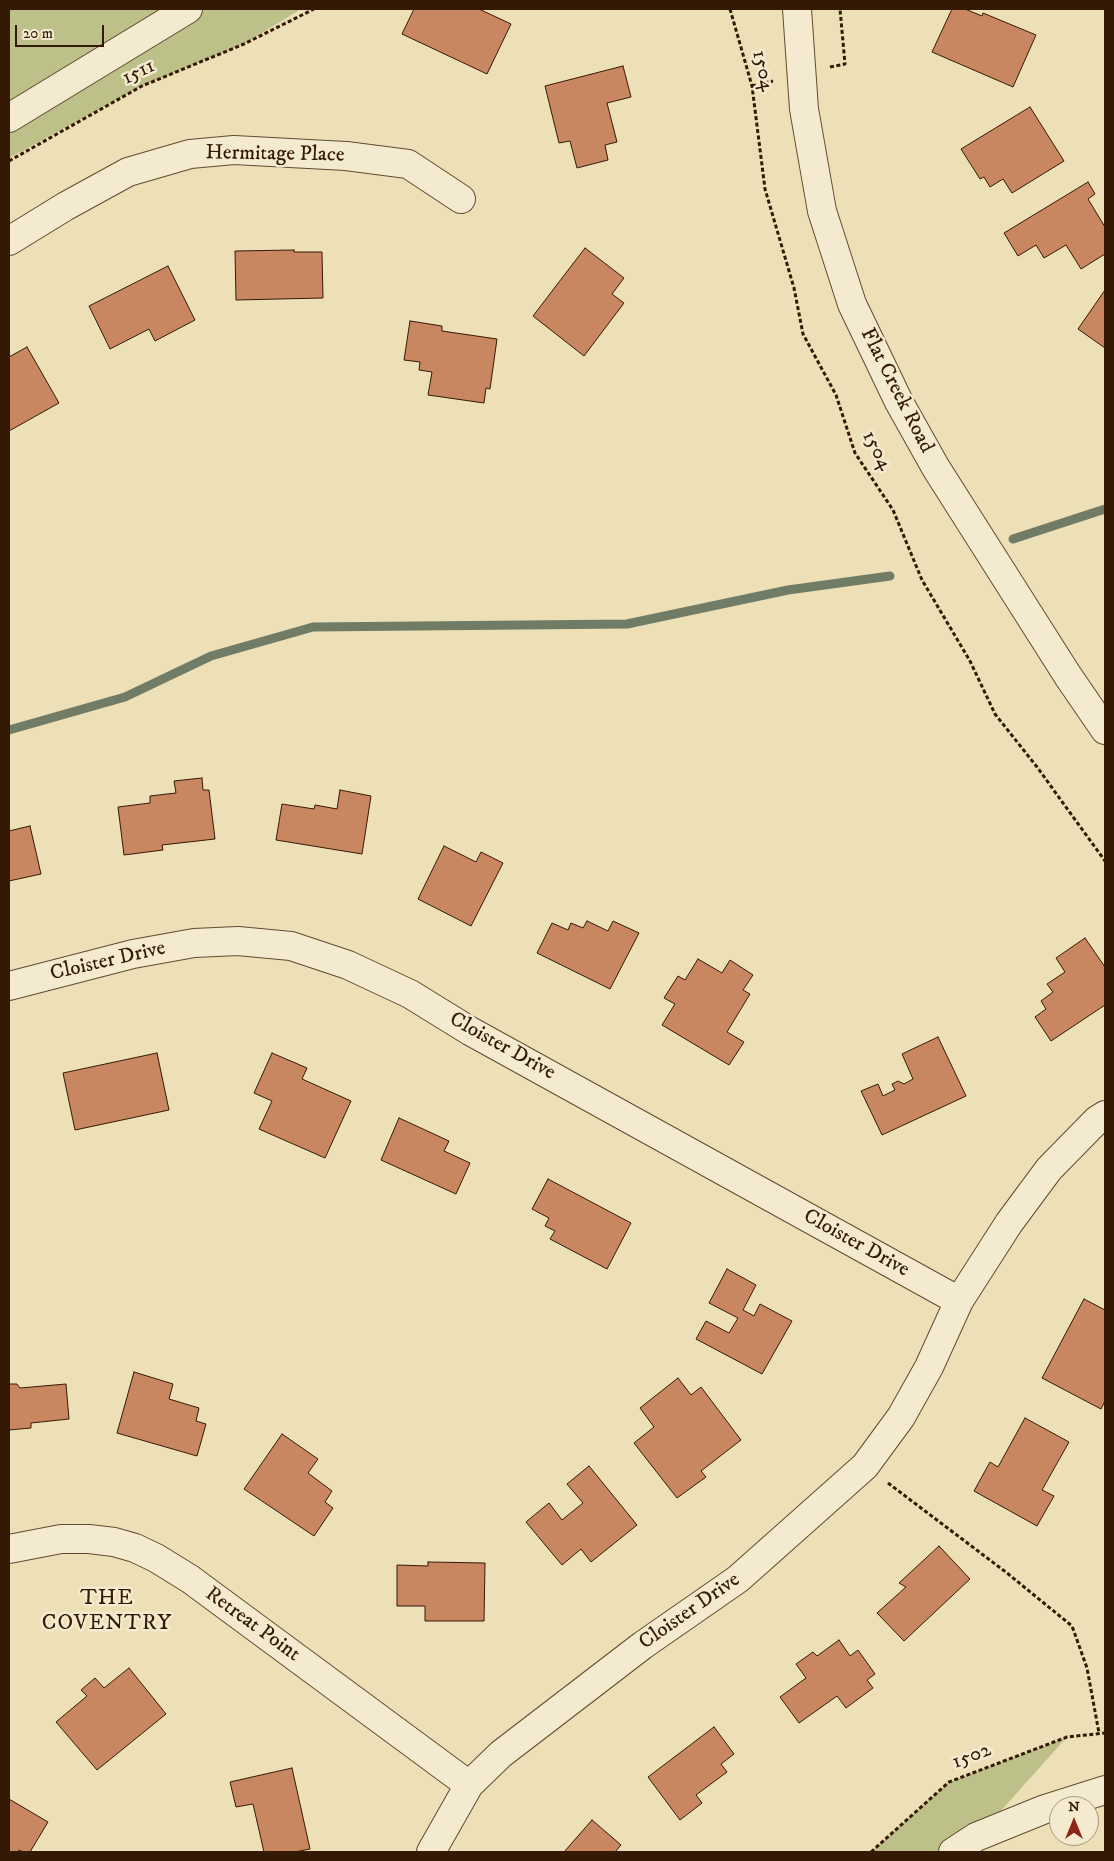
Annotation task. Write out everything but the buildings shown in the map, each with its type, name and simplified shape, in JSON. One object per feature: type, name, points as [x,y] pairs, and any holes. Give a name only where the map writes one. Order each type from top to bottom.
[{"type":"street","points":[[9,118],[188,9]]},
{"type":"street","name":"Flat Creek Road","points":[[798,9],[804,109],[822,211],[852,304],[899,402],[936,468],[1068,676],[1105,730]]},
{"type":"street","name":"Hermitage Place","points":[[9,241],[66,206],[128,172],[190,154],[234,150],[346,156],[408,164],[461,199]]},
{"type":"street","name":"Cloister Drive","points":[[9,986],[133,954],[194,943],[238,941],[291,946],[348,965],[410,994],[470,1031],[959,1301]]},
{"type":"street","name":"Cloister Drive","points":[[431,1852],[469,1785],[501,1754],[642,1645],[738,1579],[865,1466],[901,1417],[929,1367],[959,1301],[1009,1223],[1049,1169],[1097,1120],[1105,1115]]},
{"type":"street","name":"Retreat Point","points":[[9,1548],[61,1539],[89,1539],[114,1542],[135,1548],[156,1558],[190,1579],[469,1785]]},
{"type":"street","points":[[953,1852],[976,1837],[1045,1809],[1105,1790]]},
{"type":"path","name":"1511","points":[[9,162],[142,86],[244,44],[314,9]]},
{"type":"path","name":"1504","points":[[730,9],[752,86],[765,189],[794,288],[803,334],[836,395],[855,453],[893,510],[922,580],[970,661],[995,714],[1037,767],[1105,861]]},
{"type":"path","points":[[865,1466],[1006,1573],[1072,1626],[1087,1668],[1099,1733]]},
{"type":"path","name":"1502","points":[[871,1852],[949,1782],[1067,1736],[1105,1733]]},
{"type":"green space","points":[[9,9],[301,9],[244,44],[142,86],[9,158]]},
{"type":"green space","points":[[1067,1737],[964,1852],[871,1852],[949,1782]]},
{"type":"waterway","points":[[1013,539],[1105,509]]},
{"type":"waterway","points":[[9,730],[125,697],[211,656],[313,627],[627,624],[788,590],[890,576]]},
{"type":"district","name":"THE COVENTRY","points":[[107,1612]]}]
